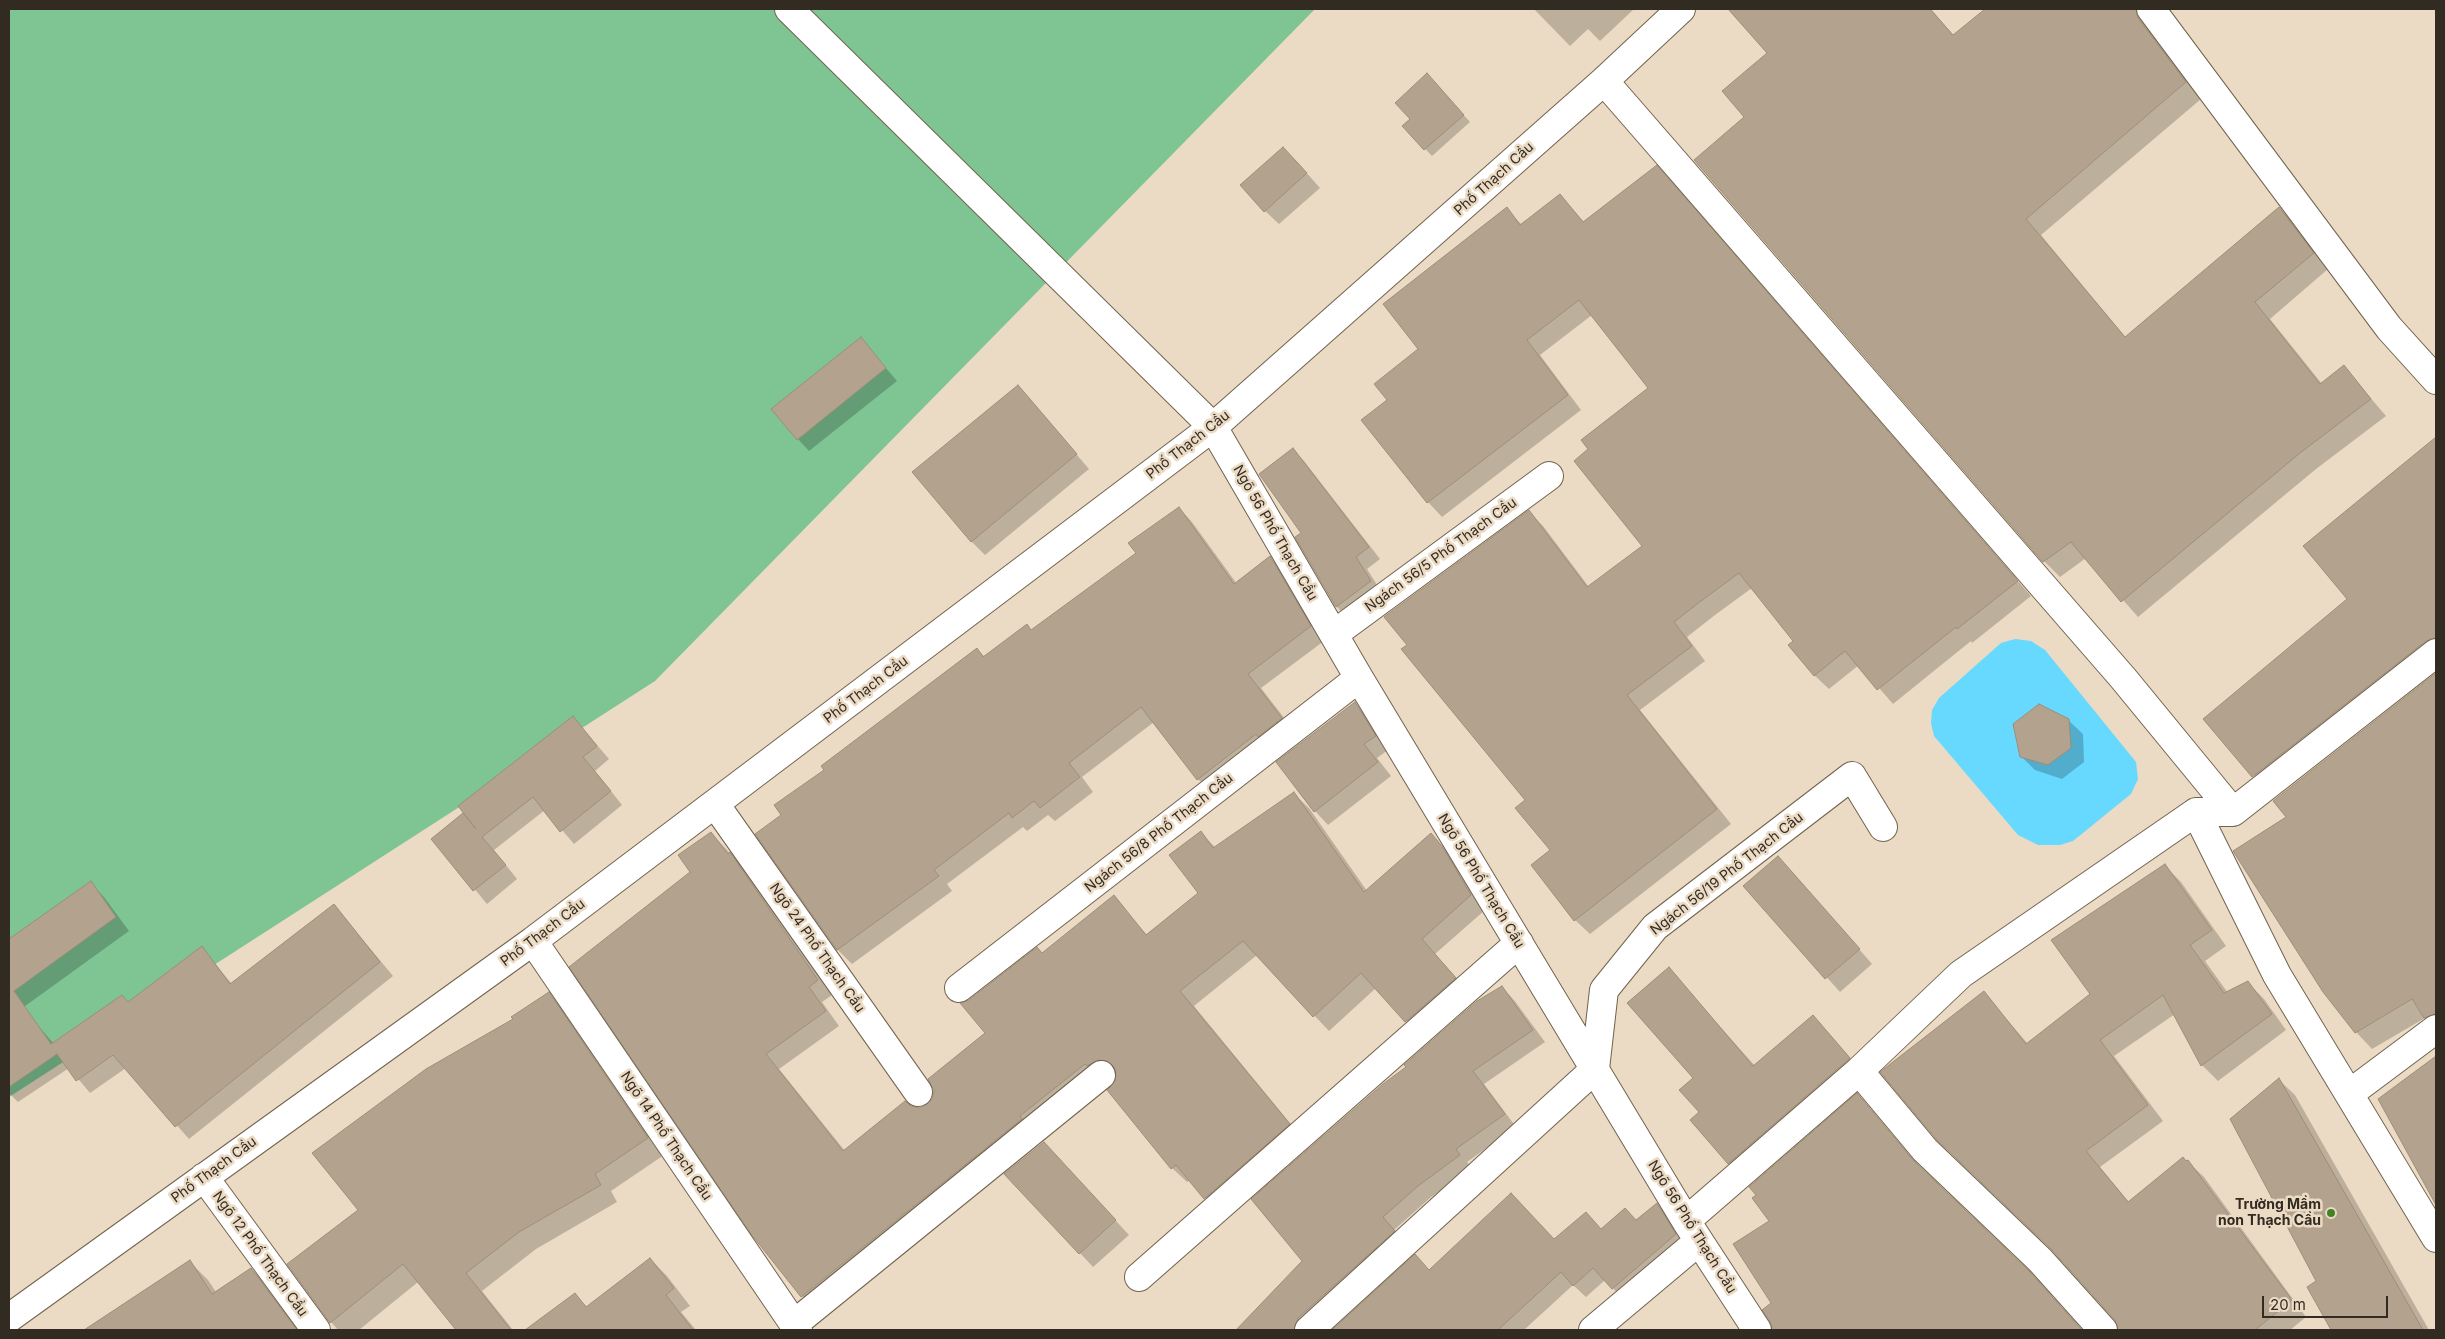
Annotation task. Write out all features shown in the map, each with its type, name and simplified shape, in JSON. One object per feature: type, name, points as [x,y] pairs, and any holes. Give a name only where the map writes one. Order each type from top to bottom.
[{"type":"street","name":"Ngõ 56 Phố Thạch Cầu","points":[[788,9],[1213,427],[1359,678],[1518,943],[1693,1231],[1757,1330]]},
{"type":"street","name":"Phố Thạch Cầu","points":[[9,1318],[533,941],[1213,427],[1604,81],[1681,9]]},
{"type":"street","points":[[2151,9],[2389,328],[2436,380]]},
{"type":"street","points":[[1604,81],[2116,671],[2233,812]]},
{"type":"street","name":"Ngách 56/5 Phố Thạch Cầu","points":[[1334,634],[1549,476]]},
{"type":"street","points":[[1593,1330],[1693,1231],[1962,974],[2196,812],[2233,812],[2436,653]]},
{"type":"street","name":"Ngách 56/8 Phố Thạch Cầu","points":[[959,988],[1359,678]]},
{"type":"street","name":"Ngách 56/19 Phố Thạch Cầu","points":[[1595,1069],[1604,990],[1655,928],[1852,776],[1883,827]]},
{"type":"street","name":"Ngõ 24 Phố Thạch Cầu","points":[[715,804],[918,1092]]},
{"type":"street","points":[[2196,812],[2277,975],[2436,1238]]},
{"type":"street","name":"Ngõ 14 Phố Thạch Cầu","points":[[533,941],[796,1327]]},
{"type":"street","points":[[1139,1277],[1518,943]]},
{"type":"street","points":[[2349,1094],[2436,1029]]},
{"type":"street","points":[[1309,1330],[1595,1069]]},
{"type":"street","points":[[1859,1071],[1925,1150],[2040,1260],[2103,1330]]},
{"type":"street","points":[[796,1327],[1101,1075]]},
{"type":"street","name":"Ngõ 12 Phố Thạch Cầu","points":[[204,1178],[316,1330]]},
{"type":"green space","points":[[9,9],[1315,9],[655,681],[9,1097]]},
{"type":"water","points":[[2015,639],[2031,641],[2045,650],[2136,762],[2138,779],[2131,794],[2073,841],[2060,845],[2038,845],[2018,835],[1934,736],[1931,723],[1932,710],[1939,698],[2001,643]]},
{"type":"building","points":[[1728,9],[1930,9],[1953,35],[1985,9],[2136,9],[2138,18],[2186,82],[2026,219],[2125,337],[2279,207],[2314,253],[2255,302],[2320,384],[2344,365],[2371,399],[2300,453],[2121,602],[2071,542],[2043,562],[1694,160],[1744,117],[1722,91],[1767,53]]},
{"type":"building","points":[[1427,73],[1464,115],[1424,150],[1402,126],[1410,119],[1395,103]]},
{"type":"building","points":[[1283,147],[1307,173],[1264,212],[1240,185]]},
{"type":"building","points":[[1657,165],[2018,581],[1957,629],[1956,627],[1877,690],[1845,651],[1814,676],[1788,645],[1793,641],[1739,573],[1701,601],[1674,622],[1692,646],[1627,695],[1717,809],[1574,921],[1531,865],[1550,850],[1515,808],[1525,800],[1401,649],[1407,645],[1384,617],[1529,510],[1587,587],[1642,546],[1574,461],[1588,449],[1581,440],[1648,388],[1579,300],[1527,340],[1568,395],[1427,503],[1361,420],[1387,400],[1374,384],[1418,349],[1383,304],[1507,207],[1520,225],[1560,194],[1583,222]]},
{"type":"building","points":[[861,337],[886,368],[797,440],[771,409]]},
{"type":"building","points":[[1018,385],[1077,454],[971,542],[912,472]]},
{"type":"building","points":[[2436,437],[2436,638],[2426,641],[2252,777],[2203,719],[2347,599],[2303,546]]},
{"type":"building","points":[[1293,448],[1369,547],[1356,557],[1371,581],[1336,607],[1295,537],[1301,533],[1259,474]]},
{"type":"building","points":[[1179,507],[1234,584],[1270,556],[1311,626],[1248,674],[1282,718],[1258,737],[1256,734],[1197,780],[1141,707],[1069,763],[1080,777],[1040,808],[1034,801],[1012,818],[1009,813],[934,870],[939,876],[837,950],[755,834],[781,815],[774,805],[824,770],[821,766],[977,648],[983,657],[1027,624],[1031,630],[1136,553],[1128,543]]},
{"type":"building","points":[[2436,673],[2436,1014],[2424,1018],[2412,999],[2355,1033],[2323,992],[2233,851],[2286,817],[2273,801]]},
{"type":"building","points":[[1355,702],[1376,736],[1364,744],[1378,762],[1314,812],[1276,762]]},
{"type":"building","points":[[2039,704],[2069,719],[2071,748],[2048,765],[2020,757],[2013,724]]},
{"type":"building","points":[[573,716],[597,746],[583,757],[611,791],[560,832],[533,797],[482,837],[506,865],[473,891],[431,839],[463,813],[476,829],[458,806]]},
{"type":"building","points":[[1294,792],[1364,892],[1431,833],[1442,846],[1471,895],[1422,939],[1456,978],[1405,1022],[1361,973],[1313,1017],[1243,941],[1180,991],[1290,1124],[1204,1199],[1176,1165],[1171,1169],[1107,1090],[1115,1081],[1116,1072],[1107,1061],[1098,1060],[1087,1066],[1085,1064],[1020,1116],[1022,1119],[801,1297],[751,1234],[569,967],[690,872],[678,855],[711,832],[728,854],[730,852],[818,980],[809,987],[826,1011],[766,1054],[843,1151],[905,1101],[911,1106],[919,1108],[927,1104],[932,1099],[934,1091],[928,1079],[985,1033],[960,1003],[969,1000],[1037,947],[1042,953],[1114,895],[1146,935],[1198,893],[1169,855],[1201,831],[1213,848]]},
{"type":"building","points":[[1778,856],[1860,949],[1825,979],[1743,886]]},
{"type":"building","points":[[2165,864],[2212,930],[2190,945],[2224,993],[2248,981],[2272,1014],[2201,1066],[2163,995],[2100,1040],[2148,1105],[2086,1151],[2128,1202],[2183,1157],[2186,1161],[2188,1160],[2292,1300],[2255,1330],[2118,1330],[2115,1320],[2052,1250],[1936,1139],[1880,1072],[1984,991],[2026,1044],[2090,994],[2051,940]]},
{"type":"building","points":[[91,881],[116,917],[14,991],[51,1044],[122,995],[128,1002],[202,946],[230,984],[334,904],[380,962],[175,1127],[113,1055],[76,1081],[57,1054],[9,1087],[9,939]]},
{"type":"building","points":[[1669,967],[1753,1066],[1813,1015],[1850,1058],[1728,1164],[1690,1120],[1699,1112],[1679,1090],[1693,1078],[1627,1003]]},
{"type":"building","points":[[1502,986],[1533,1030],[1473,1071],[1505,1114],[1456,1149],[1460,1155],[1418,1186],[1383,1217],[1395,1231],[1298,1318],[1294,1330],[1236,1330],[1302,1261],[1251,1199],[1383,1084],[1406,1067],[1404,1065],[1477,1001]]},
{"type":"building","points":[[549,992],[648,1138],[595,1174],[601,1185],[519,1232],[466,1273],[511,1330],[456,1330],[403,1264],[330,1323],[287,1264],[358,1210],[312,1153],[426,1069],[513,1019],[511,1017]]},
{"type":"building","points":[[2436,1056],[2436,1205],[2378,1099]]},
{"type":"building","points":[[2279,1078],[2423,1330],[2331,1330],[2307,1287],[2316,1281],[2230,1119]]},
{"type":"building","points":[[1857,1093],[1914,1161],[2029,1271],[2082,1330],[1772,1330],[1770,1321],[1762,1310],[1771,1303],[1733,1244],[1769,1221],[1752,1198],[1756,1195],[1749,1187]]},
{"type":"building","points":[[1044,1142],[1116,1220],[1079,1254],[1004,1174]]},
{"type":"building","points":[[1511,1193],[1554,1239],[1586,1212],[1601,1229],[1625,1208],[1636,1220],[1657,1203],[1676,1234],[1612,1289],[1593,1268],[1573,1286],[1561,1272],[1498,1330],[1332,1330],[1415,1254],[1429,1270]]},
{"type":"building","points":[[650,1258],[674,1288],[666,1295],[693,1330],[525,1330],[575,1293],[586,1307]]},
{"type":"building","points":[[190,1260],[212,1294],[251,1268],[297,1330],[84,1330]]},
{"type":"place","name":"Trường Mầm non Thạch Cầu","points":[[2331,1213]]}]
